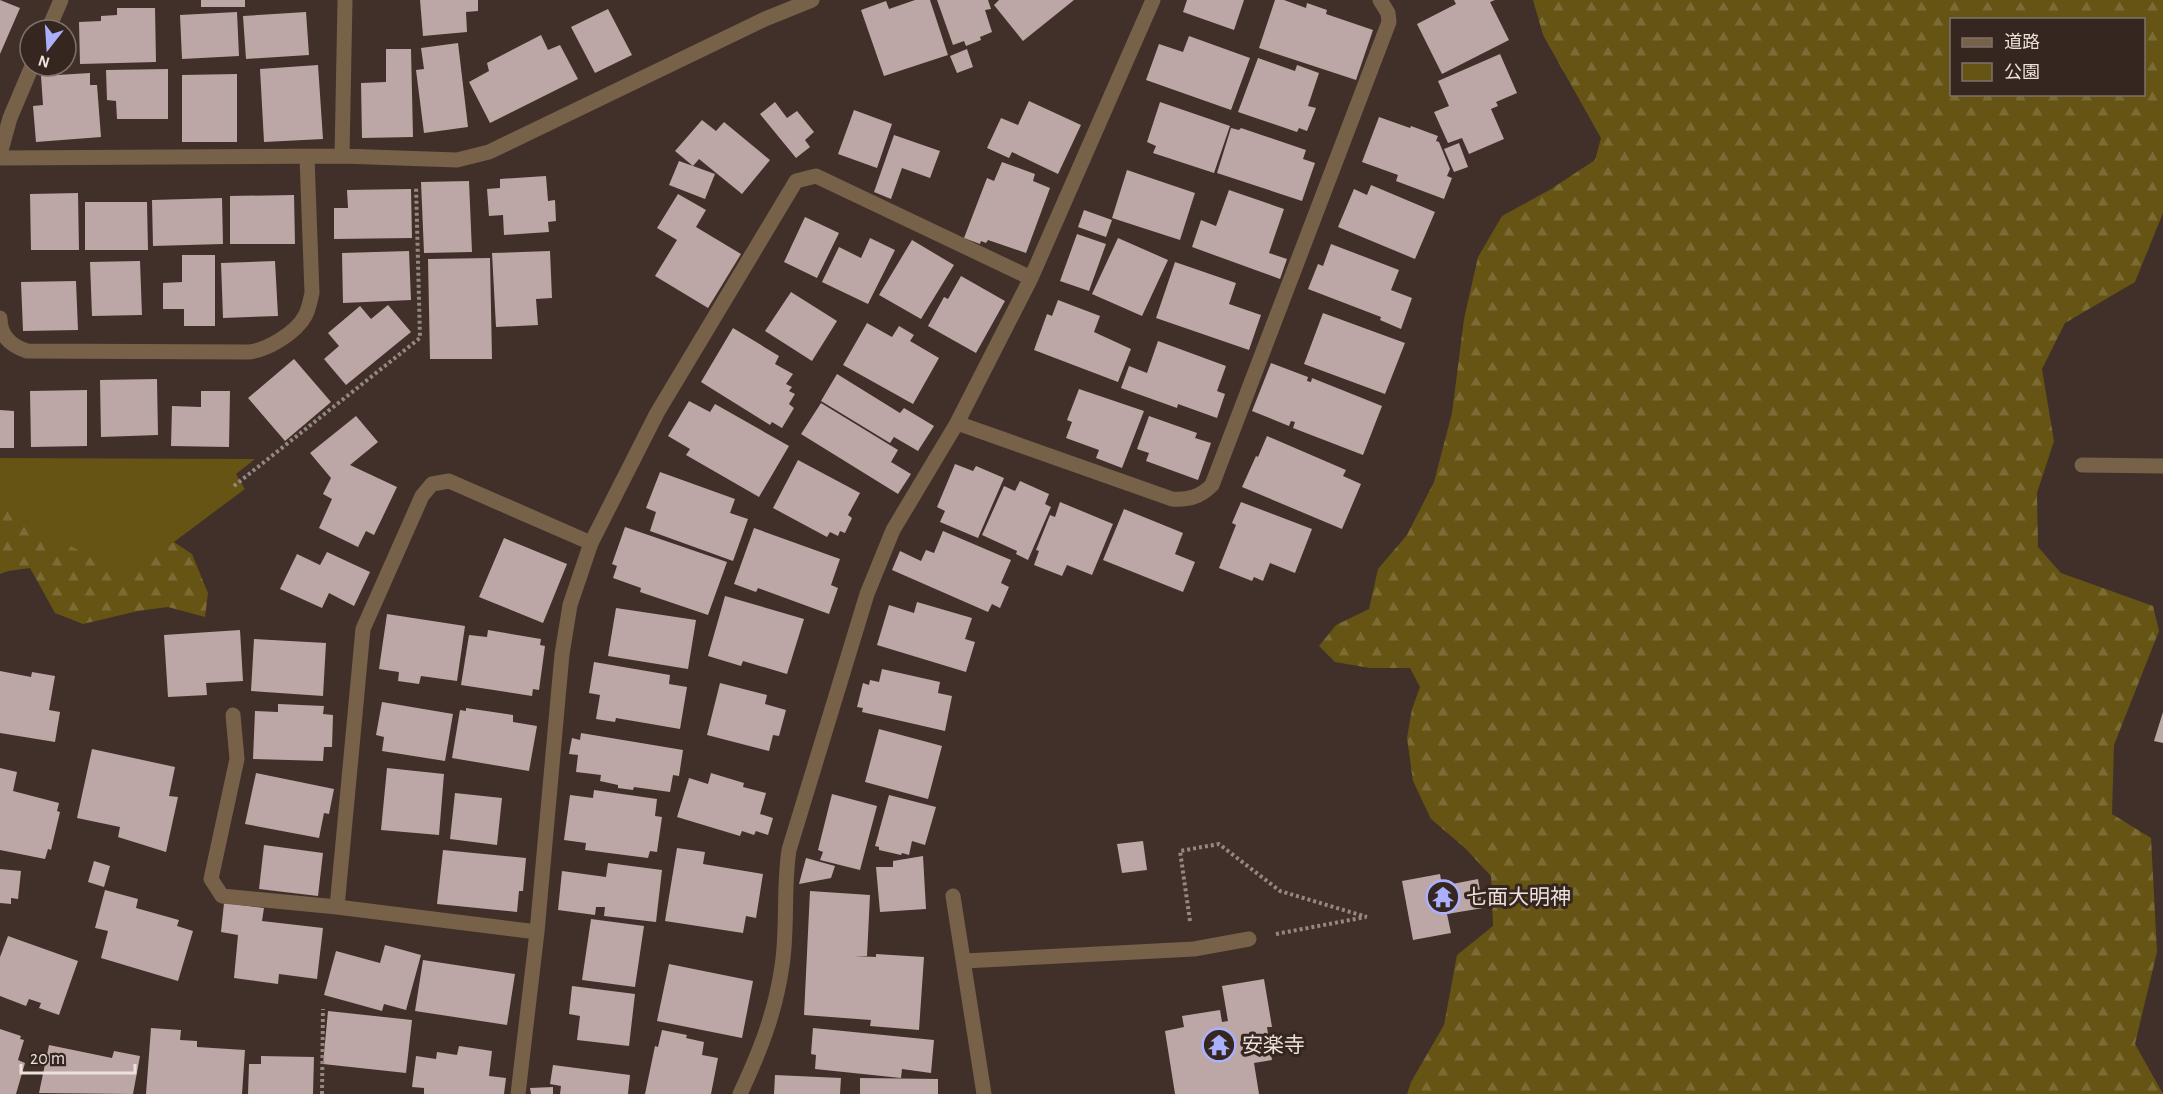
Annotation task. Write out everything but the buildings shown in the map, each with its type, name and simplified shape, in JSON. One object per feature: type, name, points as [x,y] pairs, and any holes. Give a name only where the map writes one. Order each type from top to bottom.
[{"type":"street","points":[[53,18],[61,0]]},
{"type":"street","points":[[342,156],[345,0]]},
{"type":"street","points":[[27,78],[10,118],[0,156],[342,156],[457,160],[489,152],[765,19],[813,0]]},
{"type":"street","points":[[740,1094],[772,1016],[782,964],[785,877],[789,850],[867,594],[893,531],[957,423],[1031,278],[1153,0]]},
{"type":"street","points":[[957,423],[1172,499],[1184,500],[1204,492],[1212,485],[1389,22],[1388,13],[1380,0]]},
{"type":"street","points":[[0,318],[0,326],[9,342],[16,348],[27,351],[249,352],[268,347],[300,323],[310,303],[312,293],[307,157]]},
{"type":"street","points":[[518,1094],[537,932],[562,654],[570,605],[591,543],[657,413],[796,182],[816,177],[1031,278]]},
{"type":"street","points":[[2082,465],[2163,466]]},
{"type":"street","points":[[338,907],[363,629],[427,488],[432,484],[449,481],[591,543]]},
{"type":"street","points":[[233,715],[237,759],[212,879],[222,896],[338,907],[537,932]]},
{"type":"street","points":[[953,896],[984,1094]]},
{"type":"street","points":[[964,961],[1194,949],[1249,939]]},
{"type":"path","points":[[234,486],[420,338],[415,158]]},
{"type":"path","points":[[1194,949],[1180,851],[1219,844],[1280,891],[1367,917],[1249,939]]},
{"type":"path","points":[[322,1094],[323,1009]]},
{"type":"green space","points":[[1533,0],[2163,0],[2163,213],[2135,282],[2065,323],[2042,369],[2054,441],[2037,493],[2038,547],[2061,573],[2153,606],[2159,631],[2114,745],[2112,814],[2151,838],[2157,952],[2135,1044],[2163,1094],[1407,1094],[1411,1082],[1444,1025],[1457,955],[1493,926],[1491,876],[1465,848],[1431,819],[1413,781],[1407,738],[1412,709],[1420,687],[1410,668],[1370,668],[1335,662],[1319,646],[1336,625],[1369,609],[1378,569],[1407,535],[1434,482],[1452,413],[1464,319],[1478,257],[1502,216],[1551,189],[1595,160],[1601,138],[1543,35]]},
{"type":"green space","points":[[0,458],[255,459],[236,474],[245,489],[127,577],[0,507]]},
{"type":"green space","points":[[0,485],[146,544],[174,542],[192,554],[208,593],[205,617],[168,607],[138,611],[83,624],[55,613],[30,568],[0,574]]},
{"type":"place","name":"七面大明神","points":[[1443,897]]},
{"type":"place","name":"安楽寺","points":[[1219,1045]]}]
